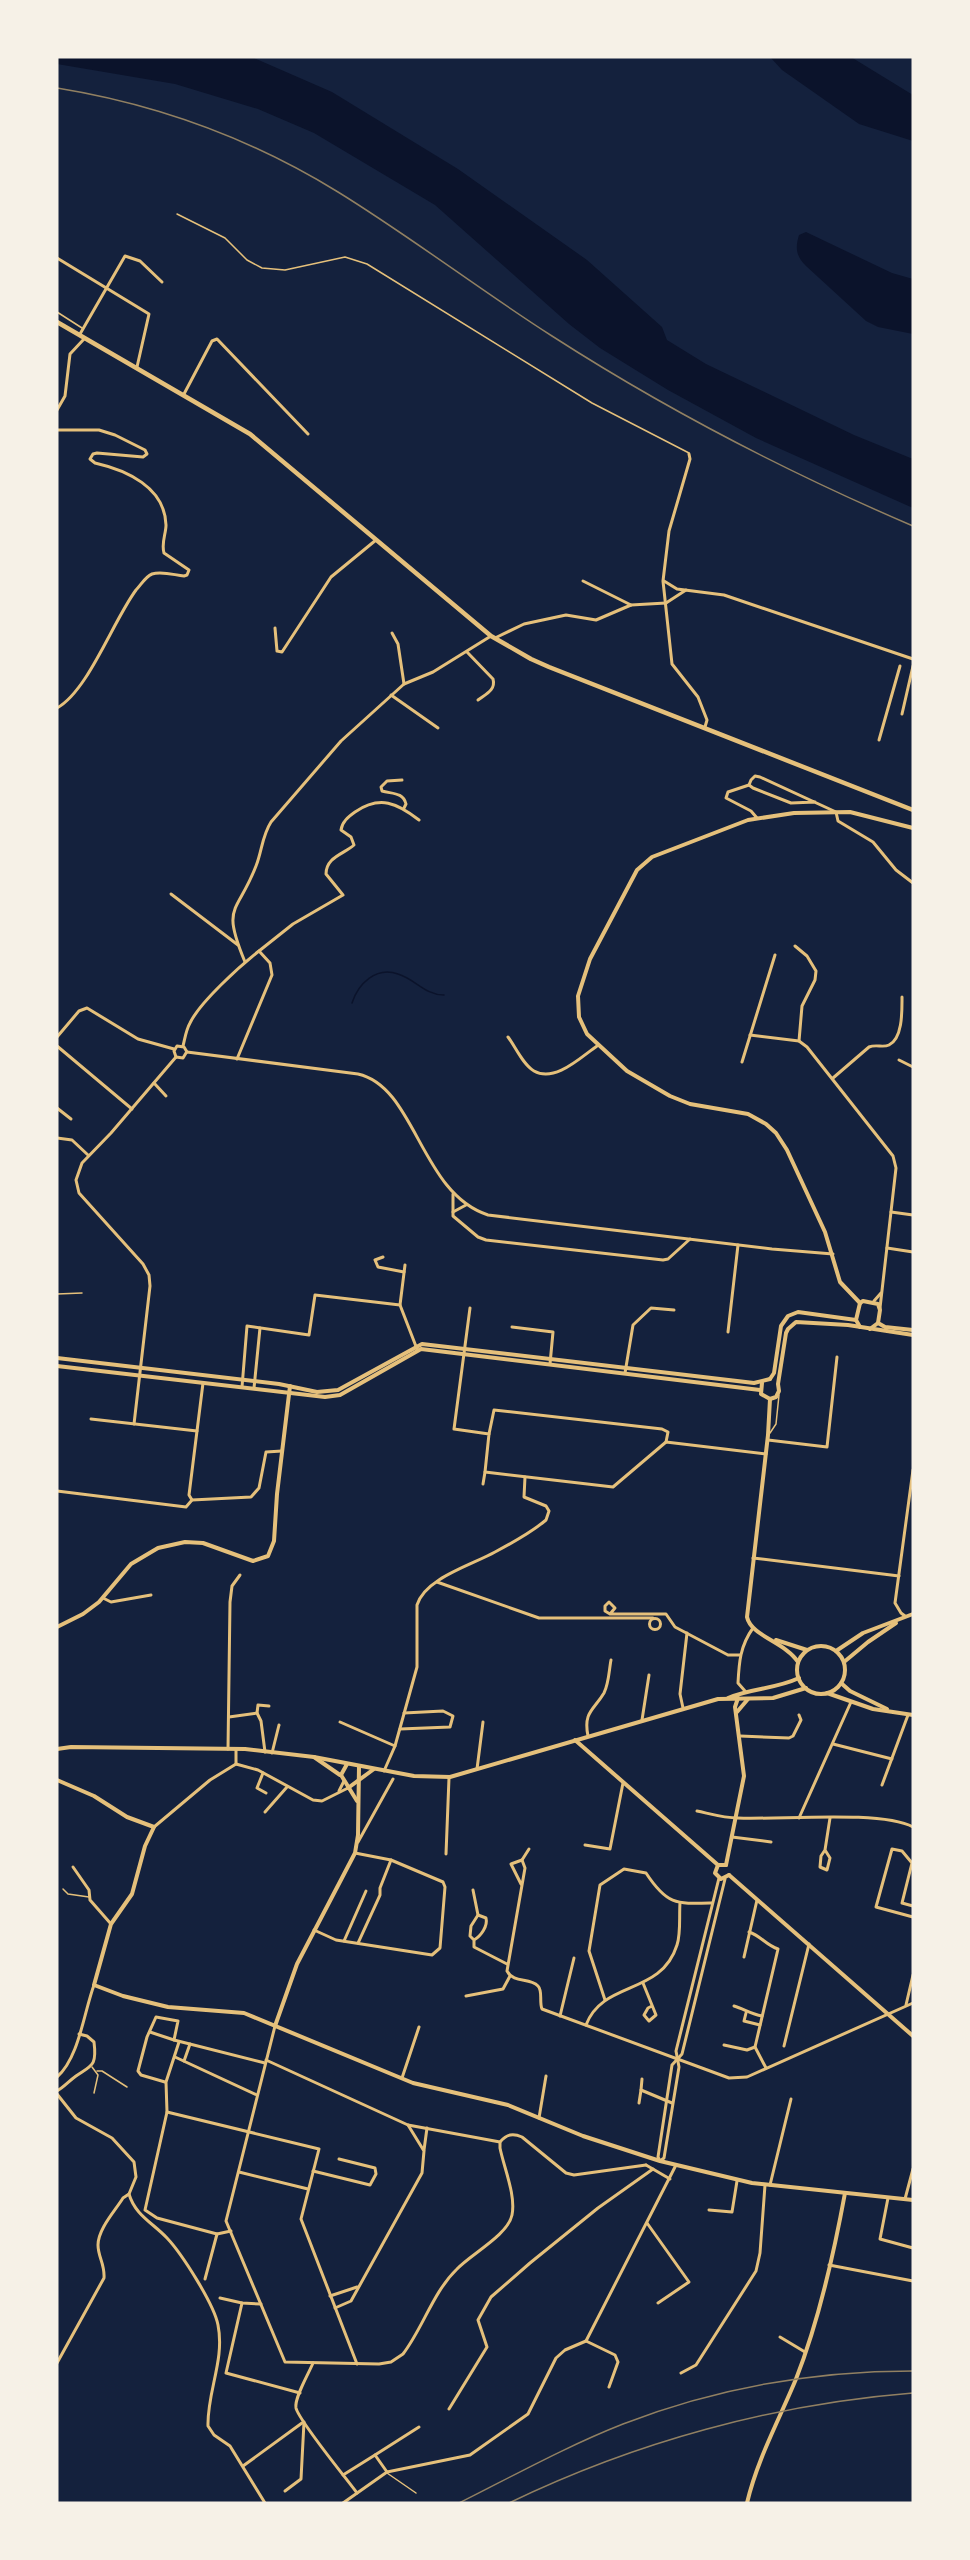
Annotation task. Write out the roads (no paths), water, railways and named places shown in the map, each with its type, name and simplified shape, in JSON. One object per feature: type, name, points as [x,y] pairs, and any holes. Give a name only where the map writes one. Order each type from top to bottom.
[{"type":"main road","points":[[57,322],[250,434],[493,637],[531,659],[913,810]]},
{"type":"street","points":[[80,334],[123,257],[128,256],[140,261],[162,282]]},
{"type":"street","points":[[57,258],[149,314],[137,367]]},
{"type":"street","points":[[57,410],[64,396],[70,354],[85,338]]},
{"type":"street","points":[[184,394],[212,341],[217,339],[308,434]]},
{"type":"street","points":[[57,430],[99,430],[145,450],[147,454],[143,457],[97,453],[93,454],[90,459],[95,463],[137,478],[152,492],[164,513],[164,553],[189,570],[184,576],[156,573],[147,577],[124,605],[91,666],[70,697],[57,708]]},
{"type":"street","points":[[689,454],[690,459],[669,531],[663,579],[672,664],[698,697],[707,720],[704,729]]},
{"type":"street","points":[[275,628],[277,651],[282,652],[331,578],[377,539]]},
{"type":"street","points":[[663,579],[669,586],[724,594],[913,659]]},
{"type":"street","points":[[583,581],[631,605]]},
{"type":"street","points":[[245,962],[233,928],[233,912],[256,868],[268,827],[322,761],[404,684],[433,672],[493,637],[524,624],[566,615],[596,620],[631,605],[666,603],[686,590]]},
{"type":"street","points":[[392,633],[398,644],[404,684]]},
{"type":"street","points":[[467,652],[493,678],[494,682],[492,690],[478,700]]},
{"type":"street","points":[[879,740],[900,666]]},
{"type":"street","points":[[902,714],[913,666]]},
{"type":"street","points":[[391,695],[438,728]]},
{"type":"street","points":[[757,818],[751,811],[726,798],[728,792],[749,785],[752,778],[760,777],[836,812]]},
{"type":"street","points":[[402,780],[387,781],[381,787],[382,791],[398,794],[404,798],[406,804],[404,808]]},
{"type":"street","points":[[749,785],[756,790],[791,803],[815,802]]},
{"type":"street","points":[[419,820],[404,808],[387,801],[380,801],[356,812],[341,827],[344,833],[354,840],[354,845],[339,852],[326,868],[326,874],[341,890],[343,895],[341,898],[293,924],[245,962],[194,1016],[188,1027],[183,1046],[187,1052],[358,1074],[374,1079],[390,1095],[453,1194],[466,1205],[488,1215],[833,1254]]},
{"type":"street","points":[[836,812],[838,821],[873,842],[896,870],[913,883]]},
{"type":"street","points":[[880,1310],[878,1304],[874,1302],[860,1303],[842,1286],[833,1254],[787,1150],[776,1133],[766,1124],[742,1112],[690,1104],[670,1096],[627,1071],[597,1046],[587,1034],[579,1017],[578,1005],[580,986],[590,960],[637,870],[652,857],[730,826],[757,818],[794,813],[836,812],[874,817],[913,828]]},
{"type":"street","points":[[171,894],[239,946]]},
{"type":"street","points":[[795,946],[807,956],[816,971],[815,980],[802,1006],[799,1041]]},
{"type":"street","points":[[237,1059],[272,975],[270,963],[259,951]]},
{"type":"street","points":[[742,1062],[775,955]]},
{"type":"street","points":[[832,1078],[870,1047],[886,1046],[893,1041],[901,1020],[902,998]]},
{"type":"street","points":[[57,1037],[79,1011],[87,1008],[138,1040],[174,1049],[177,1046],[183,1046]]},
{"type":"street","points":[[750,1035],[799,1041],[810,1050],[894,1158],[896,1168],[880,1310],[878,1323],[870,1329]]},
{"type":"street","points":[[507,1036],[531,1069],[549,1074],[559,1072],[597,1046]]},
{"type":"street","points":[[57,1046],[132,1109]]},
{"type":"street","points":[[174,1049],[176,1057]]},
{"type":"street","points":[[176,1057],[183,1058],[187,1052]]},
{"type":"street","points":[[134,1424],[149,1275],[143,1264],[77,1189],[77,1174],[89,1156],[176,1057]]},
{"type":"street","points":[[899,1060],[913,1067]]},
{"type":"street","points":[[154,1083],[166,1096]]},
{"type":"street","points":[[57,1107],[71,1119]]},
{"type":"street","points":[[57,1138],[72,1140],[89,1156]]},
{"type":"street","points":[[453,1194],[455,1218],[478,1237],[486,1240],[663,1260],[668,1259],[690,1239]]},
{"type":"street","points":[[453,1212],[466,1205]]},
{"type":"street","points":[[891,1212],[913,1215]]},
{"type":"street","points":[[728,1332],[738,1245]]},
{"type":"street","points":[[887,1248],[913,1252]]},
{"type":"street","points":[[383,1257],[375,1260],[378,1267],[404,1272]]},
{"type":"street","points":[[405,1265],[400,1305],[417,1348]]},
{"type":"street","points":[[874,1302],[882,1292]]},
{"type":"street","points":[[242,1387],[247,1326],[309,1335],[315,1295],[400,1305]]},
{"type":"street","points":[[860,1303],[856,1320],[860,1327]]},
{"type":"street","points":[[470,1308],[454,1429],[489,1434]]},
{"type":"street","points":[[625,1370],[633,1325],[651,1308],[674,1310]]},
{"type":"street","points":[[57,1366],[326,1397],[340,1395],[422,1344],[463,1352],[550,1362],[762,1383],[770,1379],[774,1373],[781,1326],[788,1316],[798,1312],[856,1320]]},
{"type":"street","points":[[770,1399],[778,1394],[786,1333],[792,1324],[801,1320],[913,1335]]},
{"type":"street","points":[[878,1323],[885,1327],[913,1330]]},
{"type":"street","points":[[512,1327],[553,1332],[550,1362]]},
{"type":"street","points":[[254,1388],[260,1328]]},
{"type":"street","points":[[57,1358],[243,1379],[317,1392],[333,1392],[417,1348]]},
{"type":"street","points":[[768,1437],[827,1447],[837,1357]]},
{"type":"street","points":[[625,1370],[760,1390]]},
{"type":"street","points":[[770,1379],[778,1384]]},
{"type":"street","points":[[192,1500],[189,1495],[203,1383]]},
{"type":"street","points":[[762,1383],[760,1390],[762,1395],[770,1399]]},
{"type":"street","points":[[58,1625],[83,1614],[103,1598],[131,1564],[148,1552],[172,1544],[203,1544],[253,1561],[268,1556],[274,1540],[290,1386]]},
{"type":"street","points":[[770,1399],[768,1437],[747,1617],[753,1628],[790,1651],[798,1662],[798,1678],[806,1688],[819,1694],[826,1693],[841,1683],[845,1673],[844,1662],[836,1650],[821,1646],[807,1650],[773,1640]]},
{"type":"street","points":[[483,1484],[494,1410],[662,1429],[668,1432],[666,1442],[613,1487],[485,1472]]},
{"type":"street","points":[[91,1419],[196,1431]]},
{"type":"street","points":[[666,1442],[766,1454]]},
{"type":"street","points":[[57,1491],[186,1507],[192,1500],[255,1495],[259,1488],[266,1452],[282,1451]]},
{"type":"street","points":[[906,1617],[895,1603],[913,1470]]},
{"type":"street","points":[[384,1771],[395,1746],[417,1667],[416,1612],[420,1596],[437,1582],[496,1552],[546,1520],[549,1511],[546,1506],[524,1497],[525,1477]]},
{"type":"street","points":[[753,1558],[899,1576]]},
{"type":"street","points":[[228,1749],[230,1602],[232,1586],[240,1575]]},
{"type":"street","points":[[437,1582],[539,1618],[653,1618]]},
{"type":"street","points":[[103,1598],[111,1602],[151,1594]]},
{"type":"street","points":[[610,1614],[666,1614],[675,1627],[728,1654],[740,1655]]},
{"type":"street","points":[[836,1650],[863,1633],[913,1614]]},
{"type":"street","points":[[844,1662],[868,1642],[906,1617]]},
{"type":"street","points":[[745,1691],[738,1683],[740,1655],[744,1642],[753,1628]]},
{"type":"street","points":[[683,1708],[680,1694],[687,1633]]},
{"type":"street","points":[[798,1662],[807,1650]]},
{"type":"street","points":[[588,1736],[586,1726],[588,1716],[591,1707],[605,1689],[611,1660]]},
{"type":"street","points":[[642,1720],[649,1675]]},
{"type":"street","points":[[57,1749],[71,1747],[236,1749],[314,1757],[414,1776],[448,1777],[683,1708],[727,1698],[745,1691],[774,1687],[798,1678]]},
{"type":"street","points":[[841,1683],[850,1691],[888,1710]]},
{"type":"street","points":[[727,1698],[737,1700],[773,1698],[806,1688]]},
{"type":"street","points":[[660,2161],[658,2157],[672,2065],[682,2054],[725,1879],[729,1875],[729,1868],[726,1865],[744,1776],[735,1707],[737,1700],[745,1691]]},
{"type":"street","points":[[826,1693],[873,1709],[910,1715],[882,1785]]},
{"type":"street","points":[[737,1712],[748,1699]]},
{"type":"street","points":[[799,1818],[851,1702]]},
{"type":"street","points":[[265,1752],[261,1721],[257,1713],[260,1704],[269,1706]]},
{"type":"street","points":[[400,1730],[450,1727],[453,1716],[443,1711],[404,1713]]},
{"type":"street","points":[[229,1717],[257,1713]]},
{"type":"street","points":[[740,1736],[789,1738],[793,1736],[801,1720],[799,1715]]},
{"type":"street","points":[[340,1722],[395,1746]]},
{"type":"street","points":[[477,1770],[483,1722]]},
{"type":"street","points":[[272,1753],[279,1725]]},
{"type":"street","points":[[575,1740],[718,1865],[726,1865]]},
{"type":"street","points":[[832,1743],[892,1759]]},
{"type":"street","points":[[236,1749],[236,1764]]},
{"type":"street","points":[[314,1757],[341,1775],[357,1801]]},
{"type":"street","points":[[57,2077],[64,2072],[72,2058],[111,1924],[132,1894],[145,1846],[154,1827],[210,1780],[236,1764],[243,1764],[313,1800],[322,1801],[348,1788],[374,1769]]},
{"type":"street","points":[[341,1775],[347,1764]]},
{"type":"street","points":[[359,1767],[358,1842],[355,1853],[296,1967],[275,2026],[226,2221],[285,2362],[385,2364],[403,2354],[450,2276],[507,2226],[513,2213],[500,2142]]},
{"type":"street","points":[[263,1773],[257,1788],[266,1793]]},
{"type":"street","points":[[446,1854],[448,1777]]},
{"type":"street","points":[[358,1842],[393,1779]]},
{"type":"street","points":[[57,1780],[94,1796],[127,1817],[154,1827]]},
{"type":"street","points":[[339,1791],[344,1781]]},
{"type":"street","points":[[585,1845],[610,1849],[624,1781]]},
{"type":"street","points":[[265,1812],[287,1787]]},
{"type":"street","points":[[697,1811],[736,1818],[872,1819],[902,1822],[913,1827]]},
{"type":"street","points":[[825,1850],[830,1858],[827,1870],[820,1867],[830,1818]]},
{"type":"street","points":[[732,1838],[771,1842]]},
{"type":"street","points":[[522,1884],[511,1864],[522,1860],[529,1849]]},
{"type":"street","points":[[899,1913],[912,1863],[902,1851],[892,1849],[876,1907],[913,1917]]},
{"type":"street","points":[[314,1930],[330,1938],[344,1941],[432,1955],[440,1948],[446,1887],[443,1882],[391,1860],[355,1853]]},
{"type":"street","points":[[358,1943],[380,1895],[380,1888],[391,1860]]},
{"type":"street","points":[[466,1996],[503,1989],[510,1976],[507,1964],[519,1913],[525,1868],[522,1860]]},
{"type":"street","points":[[718,1865],[715,1873],[719,1878],[725,1879]]},
{"type":"street","points":[[73,1867],[89,1890],[89,1897],[111,1924]]},
{"type":"street","points":[[605,2000],[589,1951],[600,1886],[624,1869],[646,1873],[663,1896],[680,1904],[712,1903]]},
{"type":"street","points":[[729,1875],[913,2036]]},
{"type":"street","points":[[660,2161],[664,2158],[678,2067],[676,2051],[719,1878]]},
{"type":"street","points":[[473,1890],[478,1915],[470,1932],[476,1950],[507,1964]]},
{"type":"street","points":[[344,1941],[366,1892]]},
{"type":"street","points":[[744,1957],[757,1899]]},
{"type":"street","points":[[902,1903],[913,1906]]},
{"type":"street","points":[[586,2025],[594,2009],[605,2000],[655,1977],[668,1964],[678,1940],[680,1904]]},
{"type":"street","points":[[474,1940],[483,1931],[487,1922],[486,1918],[478,1915]]},
{"type":"street","points":[[749,1932],[758,1935],[767,1946],[778,1949],[755,2047],[766,2068]]},
{"type":"street","points":[[784,2046],[809,1944]]},
{"type":"street","points":[[560,2016],[574,1958]]},
{"type":"street","points":[[906,2006],[913,1975]]},
{"type":"street","points":[[510,1976],[537,1984],[541,1991],[539,2002],[542,2009],[729,2078],[747,2077],[913,2003]]},
{"type":"street","points":[[643,1983],[652,2006],[655,2018],[650,2021],[644,2015],[645,2011],[652,2006]]},
{"type":"street","points":[[94,1985],[168,2007],[244,2013],[432,2089],[508,2105],[583,2136],[660,2161],[737,2181],[913,2200]]},
{"type":"street","points":[[734,2006],[742,2008],[746,2013],[762,2016]]},
{"type":"street","points":[[746,2013],[744,2021],[760,2025]]},
{"type":"street","points":[[166,2082],[141,2075],[138,2071],[156,2017],[178,2021],[174,2040]]},
{"type":"street","points":[[402,2078],[419,2027]]},
{"type":"street","points":[[150,2032],[179,2042],[265,2062],[408,2125],[500,2142],[509,2135],[522,2137],[566,2173],[573,2175],[646,2165],[670,2179]]},
{"type":"street","points":[[57,2363],[104,2278],[105,2266],[98,2247],[99,2238],[123,2198],[129,2194],[136,2177],[134,2162],[112,2138],[76,2118],[57,2093],[92,2067],[94,2042],[79,2033]]},
{"type":"street","points":[[179,2042],[166,2082],[167,2112],[145,2210],[157,2218],[217,2234],[231,2231]]},
{"type":"street","points":[[184,2061],[190,2044]]},
{"type":"street","points":[[724,2045],[747,2050],[755,2047]]},
{"type":"street","points":[[175,2057],[257,2095]]},
{"type":"street","points":[[539,2118],[546,2076]]},
{"type":"street","points":[[639,2103],[642,2079]]},
{"type":"street","points":[[641,2090],[672,2103]]},
{"type":"street","points":[[681,2373],[696,2365],[756,2271],[767,2185],[791,2099]]},
{"type":"street","points":[[167,2112],[319,2149],[301,2219],[357,2364]]},
{"type":"street","points":[[408,2125],[424,2151]]},
{"type":"street","points":[[335,2308],[351,2301],[422,2173],[427,2128]]},
{"type":"street","points":[[646,2157],[646,2165]]},
{"type":"street","points":[[314,2171],[370,2185],[374,2181],[375,2168],[339,2159]]},
{"type":"street","points":[[343,2503],[387,2472],[470,2455],[528,2414],[556,2358],[564,2350],[586,2341],[676,2165]]},
{"type":"street","points":[[449,2409],[486,2347],[478,2320],[491,2297],[598,2208],[653,2169]]},
{"type":"street","points":[[905,2199],[913,2169]]},
{"type":"street","points":[[239,2172],[308,2189]]},
{"type":"street","points":[[709,2210],[732,2212],[737,2181]]},
{"type":"street","points":[[746,2502],[805,2352],[829,2265],[845,2193]]},
{"type":"street","points":[[129,2194],[139,2212],[174,2246],[213,2308],[220,2344],[208,2426],[214,2435],[230,2446],[265,2503]]},
{"type":"street","points":[[888,2198],[880,2239],[913,2247]]},
{"type":"street","points":[[647,2223],[689,2282],[658,2302]]},
{"type":"street","points":[[205,2279],[217,2234]]},
{"type":"street","points":[[829,2265],[913,2281]]},
{"type":"street","points":[[330,2296],[359,2287]]},
{"type":"street","points":[[220,2298],[261,2304]]},
{"type":"street","points":[[242,2303],[226,2373],[300,2393]]},
{"type":"street","points":[[780,2337],[805,2352]]},
{"type":"street","points":[[586,2341],[615,2355],[618,2361],[609,2387]]},
{"type":"street","points":[[313,2363],[296,2408],[357,2493]]},
{"type":"street","points":[[243,2466],[304,2422]]},
{"type":"street","points":[[285,2491],[301,2479],[304,2422]]},
{"type":"street","points":[[344,2475],[419,2427]]},
{"type":"street","points":[[375,2455],[387,2472]]},
{"type":"lane","points":[[177,214],[225,238],[247,260],[270,270],[285,270],[345,257],[367,264],[592,403],[687,450],[689,454]]},
{"type":"lane","points":[[57,312],[83,328]]},
{"type":"lane","points":[[57,1293],[82,1293]]},
{"type":"lane","points":[[768,1437],[776,1424],[778,1394]]},
{"type":"lane","points":[[63,1889],[68,1894],[89,1897]]},
{"type":"lane","points":[[92,2067],[127,2086]]},
{"type":"lane","points":[[94,2093],[98,2078],[97,2071]]},
{"type":"lane","points":[[387,2472],[416,2493]]},
{"type":"lane","points":[[348,2499],[353,2503]]},
{"type":"water","points":[[57,57],[252,57],[332,92],[458,169],[587,260],[662,327],[667,340],[706,364],[854,435],[913,459],[913,508],[756,438],[668,390],[600,348],[569,324],[435,205],[314,133],[258,109],[175,84],[57,64]]},
{"type":"water","points":[[770,57],[851,57],[913,95],[913,141],[859,124],[782,70]]},
{"type":"water","points":[[806,232],[892,273],[913,279],[913,334],[878,327],[866,321],[806,266],[798,255],[797,244],[799,235]]},
{"type":"waterway","points":[[352,1003],[363,983],[382,972],[398,974],[426,990],[444,995]]},
{"type":"railway","points":[[57,88],[167,114],[202,126],[272,156],[365,209],[525,318],[639,389],[774,462],[913,526]]},
{"type":"railway","points":[[459,2503],[602,2433],[658,2411],[730,2391],[802,2378],[913,2371]]},
{"type":"railway","points":[[509,2503],[606,2462],[706,2429],[809,2406],[913,2393]]}]
